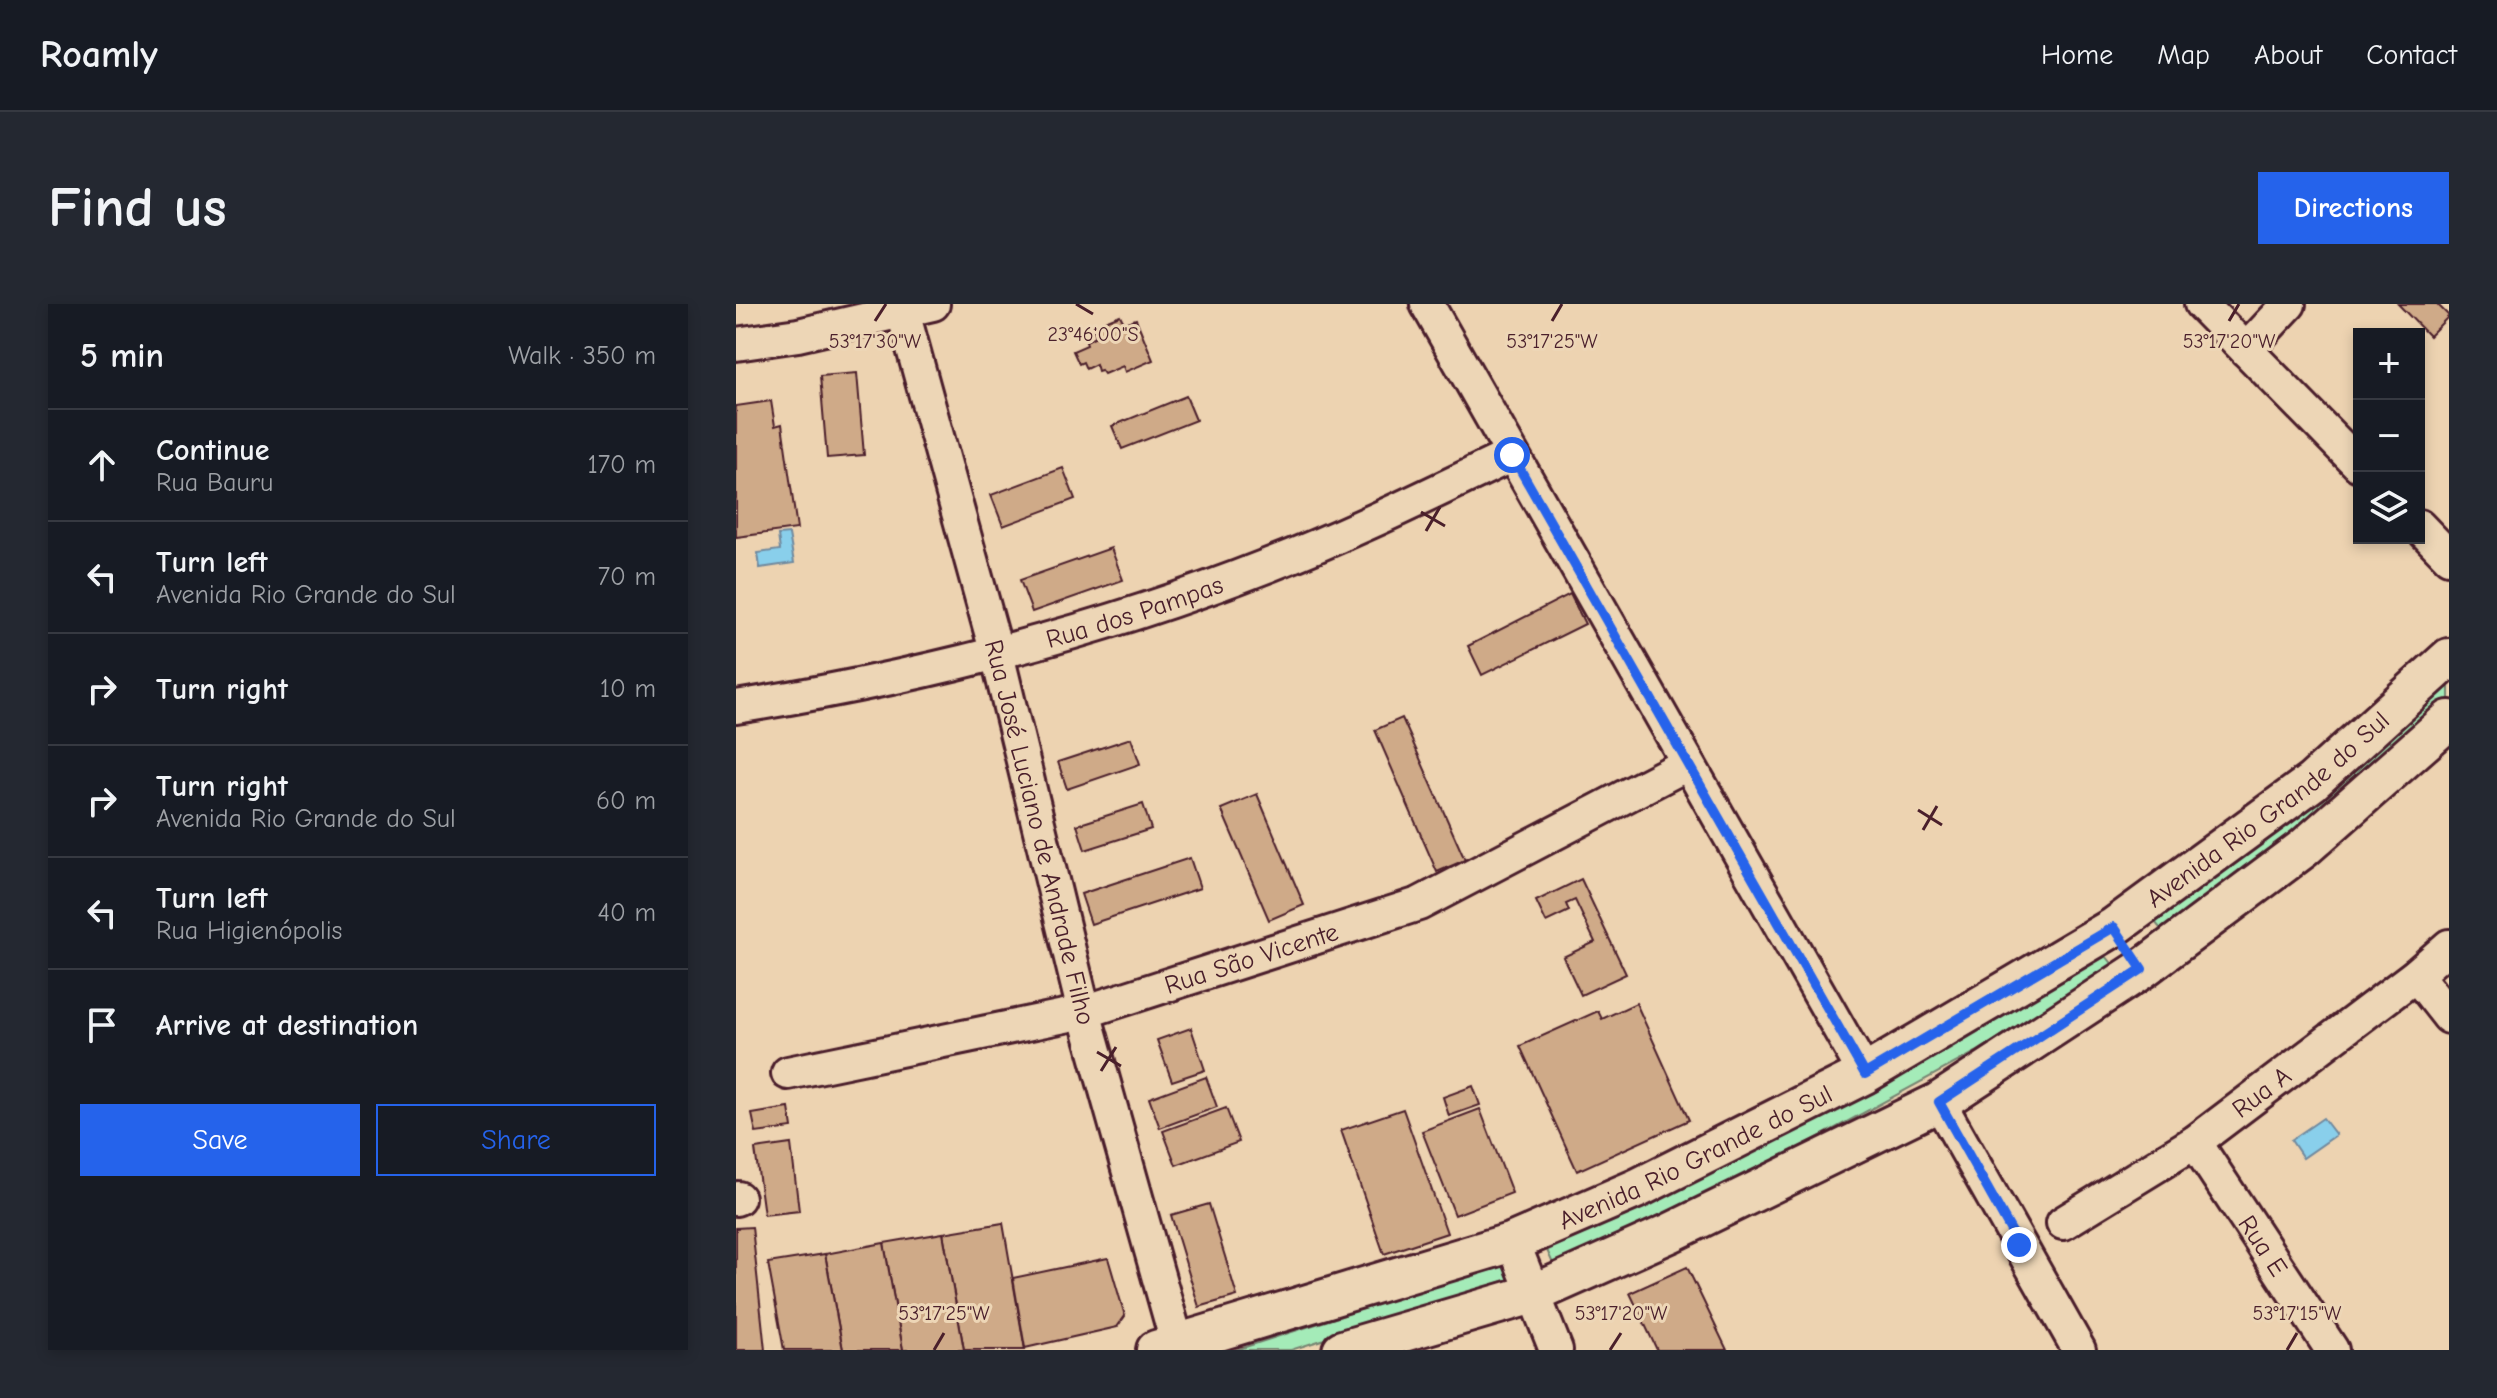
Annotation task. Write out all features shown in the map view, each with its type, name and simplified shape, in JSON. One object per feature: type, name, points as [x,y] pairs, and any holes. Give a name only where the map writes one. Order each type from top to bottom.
[{"type":"street","points":[[1427,304],[1865,1074]]},
{"type":"street","points":[[2201,304],[2353,459]]},
{"type":"street","points":[[2246,350],[2289,304]]},
{"type":"street","points":[[736,344],[798,335],[918,308]]},
{"type":"street","name":"Rua José Luciano de Andrade Filho","points":[[918,308],[997,654],[1084,1012],[1171,1348]]},
{"type":"street","name":"Rua dos Pampas","points":[[736,707],[839,690],[997,654],[1134,613],[1268,566],[1393,512],[1512,455]]},
{"type":"street","points":[[2425,532],[2449,557]]},
{"type":"street","name":"Avenida Rio Grande do Sul","points":[[1171,1348],[1513,1242],[1638,1188],[1865,1074],[2114,927],[2312,782],[2449,658]]},
{"type":"street","name":"Avenida Rio Grande do Sul","points":[[1342,1350],[1533,1294],[1670,1233],[1939,1102],[2142,969],[2304,848],[2449,720]]},
{"type":"street","name":"Rua São Vicente","points":[[788,1073],[1084,1012],[1419,904],[1687,764]]},
{"type":"street","points":[[2114,927],[2142,969]]},
{"type":"street","name":"Rua A","points":[[2063,1223],[2195,1142],[2416,975],[2449,946]]},
{"type":"street","points":[[2416,975],[2449,1017]]},
{"type":"street","points":[[1939,1102],[2079,1350]]},
{"type":"street","name":"Rua E","points":[[2195,1142],[2332,1350]]},
{"type":"street","points":[[1513,1242],[1556,1350]]},
{"type":"green space","points":[[2449,678],[2449,703],[2410,740],[2166,935],[2154,921],[2289,820]]},
{"type":"green space","points":[[2102,951],[2114,966],[1976,1052],[1782,1157],[1554,1266],[1546,1248]]},
{"type":"green space","points":[[1505,1263],[1510,1279],[1291,1350],[1236,1350]]},
{"type":"water","points":[[789,534],[794,563],[760,568],[758,553],[780,550],[778,535]]},
{"type":"water","points":[[2323,1118],[2336,1135],[2303,1158],[2291,1140]]},
{"type":"building","points":[[2398,304],[2437,304],[2449,316],[2429,336],[2425,328],[2421,328]]},
{"type":"building","points":[[1120,315],[1124,323],[1136,319],[1153,360],[1125,372],[1123,366],[1104,374],[1098,371],[1096,364],[1086,369],[1083,362],[1079,364],[1073,351],[1087,345],[1086,341],[1096,336],[1092,326]]},
{"type":"building","points":[[857,373],[864,455],[827,458],[820,376]]},
{"type":"building","points":[[1186,396],[1196,420],[1122,449],[1112,426]]},
{"type":"building","points":[[771,401],[775,426],[782,424],[797,529],[736,537],[736,406]]},
{"type":"building","points":[[1063,468],[1075,499],[1003,526],[991,495]]},
{"type":"building","points":[[1111,548],[1123,580],[1032,612],[1020,580]]},
{"type":"building","points":[[1570,594],[1585,624],[1482,675],[1468,646]]},
{"type":"building","points":[[1402,718],[1465,860],[1437,872],[1375,730]]},
{"type":"building","points":[[1131,738],[1140,764],[1067,789],[1058,762]]},
{"type":"building","points":[[1257,794],[1304,905],[1269,920],[1221,809]]},
{"type":"building","points":[[1143,804],[1151,829],[1085,850],[1077,825]]},
{"type":"building","points":[[1190,858],[1200,888],[1091,924],[1081,894]]},
{"type":"building","points":[[1581,879],[1626,974],[1581,995],[1563,957],[1595,942],[1575,900],[1566,904],[1569,911],[1546,922],[1536,901]]},
{"type":"building","points":[[1636,1003],[1689,1120],[1577,1171],[1520,1046],[1598,1011],[1602,1019]]},
{"type":"building","points":[[1191,1028],[1205,1070],[1172,1081],[1157,1040]]},
{"type":"building","points":[[1206,1077],[1217,1107],[1160,1128],[1149,1098]]},
{"type":"building","points":[[1473,1086],[1480,1105],[1449,1116],[1443,1097]]},
{"type":"building","points":[[789,1108],[792,1128],[756,1133],[752,1114]]},
{"type":"building","points":[[1226,1108],[1239,1142],[1176,1165],[1163,1131]]},
{"type":"building","points":[[1403,1109],[1447,1233],[1384,1254],[1341,1130]]},
{"type":"building","points":[[1480,1109],[1512,1193],[1455,1215],[1422,1131]]},
{"type":"building","points":[[791,1144],[799,1211],[764,1215],[755,1149]]},
{"type":"building","points":[[1209,1204],[1237,1296],[1199,1307],[1171,1215]]},
{"type":"building","points":[[1003,1223],[1025,1350],[964,1350],[943,1233]]},
{"type":"building","points":[[752,1227],[765,1350],[736,1350],[736,1228]]},
{"type":"building","points":[[943,1233],[964,1350],[903,1350],[884,1243]]},
{"type":"building","points":[[884,1243],[903,1350],[843,1350],[825,1254]]},
{"type":"building","points":[[825,1254],[843,1350],[784,1350],[768,1263]]},
{"type":"building","points":[[1108,1258],[1125,1316],[1117,1327],[1025,1348],[1013,1278]]},
{"type":"building","points":[[1687,1267],[1727,1350],[1657,1350],[1630,1293]]},
{"type":"route","points":[[1512,455],[1865,1074],[2114,927],[2142,969],[1939,1102],[2019,1245]]}]
